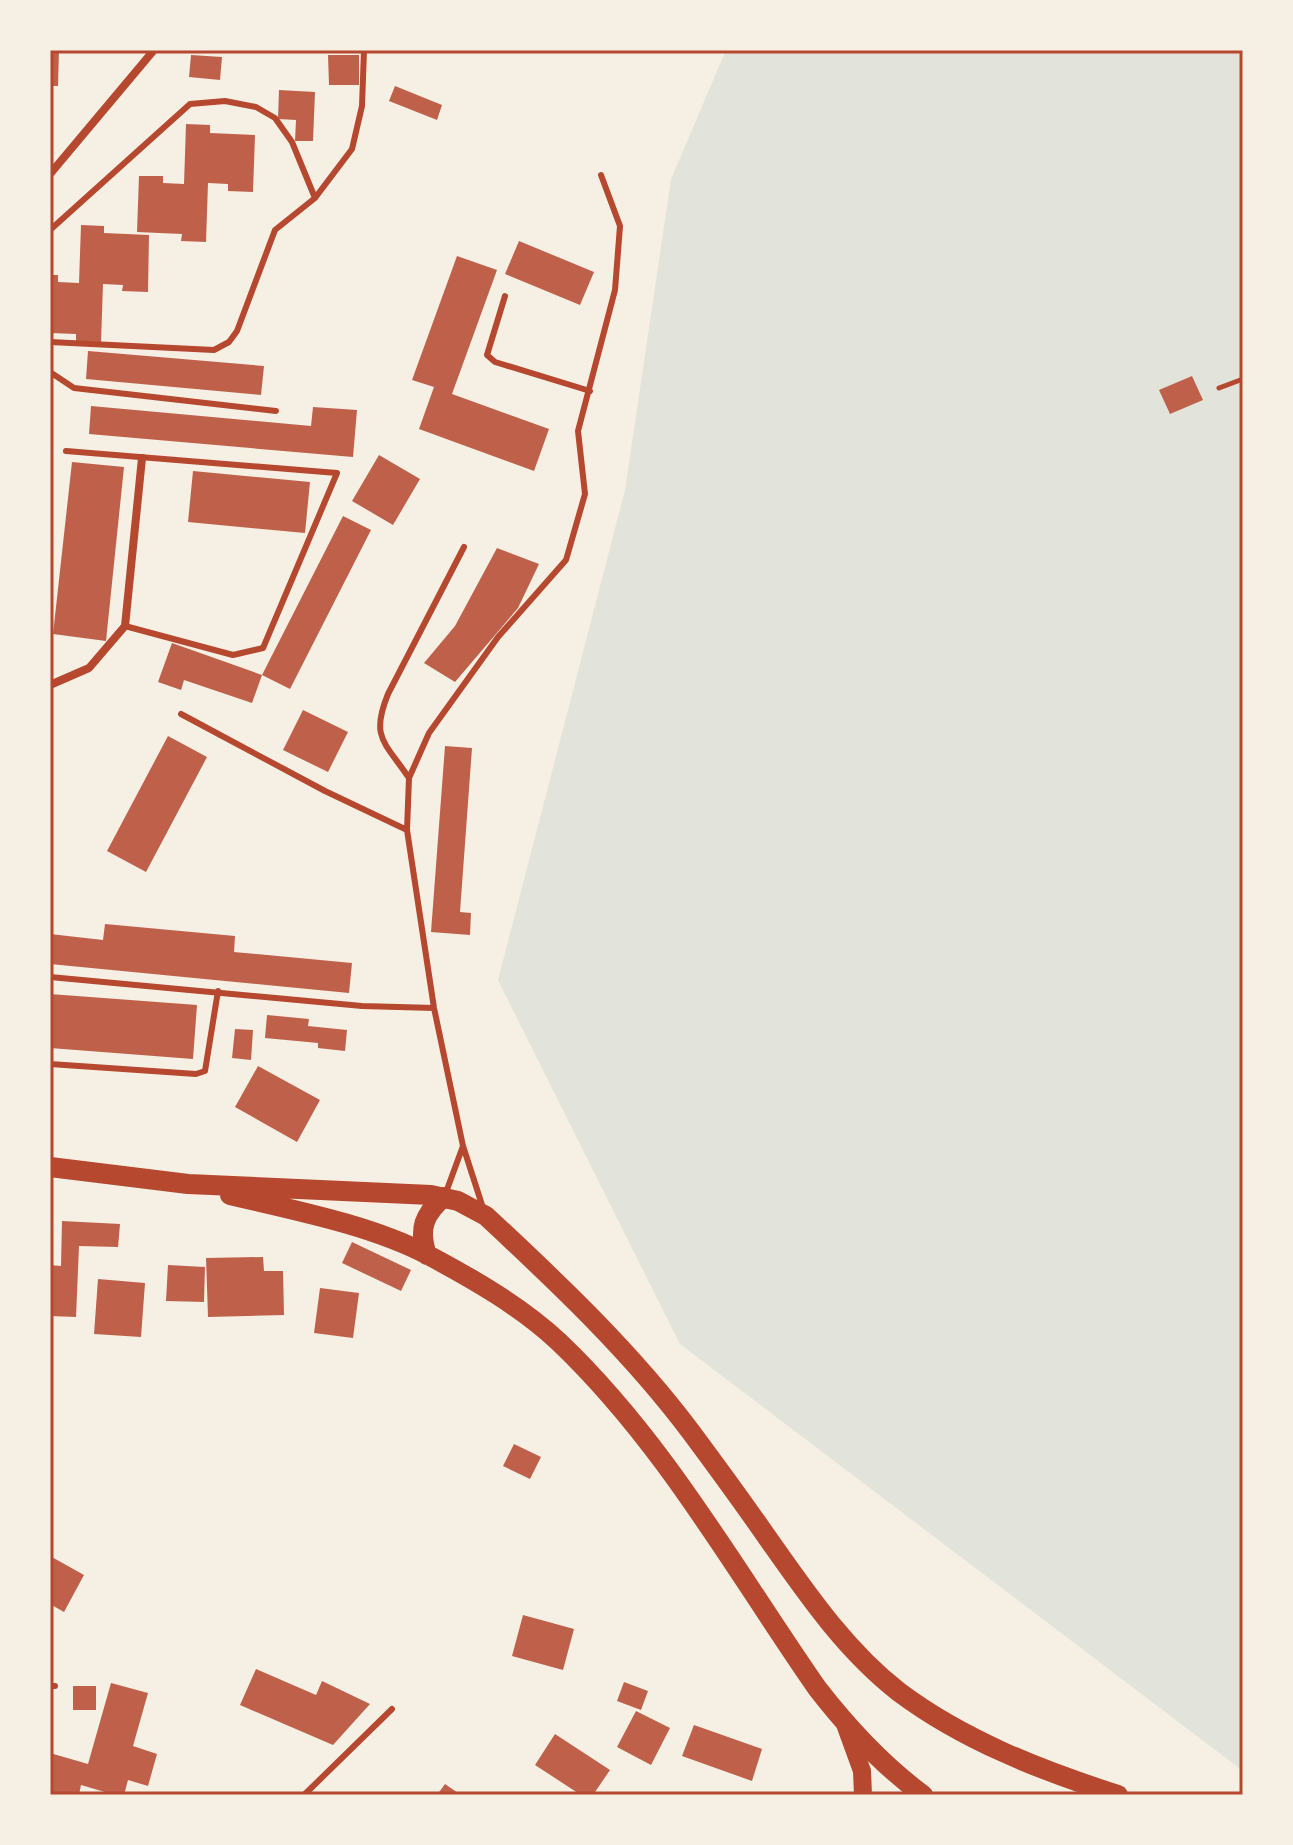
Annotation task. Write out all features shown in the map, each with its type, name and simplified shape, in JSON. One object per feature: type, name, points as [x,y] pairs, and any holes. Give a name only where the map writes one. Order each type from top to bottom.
[{"type":"highway","points":[[50,1167],[188,1184],[444,1197],[471,1207],[486,1216],[596,1320],[688,1428],[806,1593],[864,1661],[909,1699],[970,1736],[1118,1795]]},
{"type":"highway","points":[[188,1184],[320,1217],[401,1243],[427,1255],[530,1317],[606,1391],[657,1454],[817,1688],[845,1724],[886,1766],[923,1795]]},
{"type":"highway","points":[[427,1255],[423,1225],[433,1206],[444,1197]]},
{"type":"main road","points":[[845,1724],[862,1771],[863,1795]]},
{"type":"street","points":[[50,174],[154,50]]},
{"type":"street","points":[[50,685],[89,668],[125,626],[142,458]]},
{"type":"lane","points":[[50,342],[214,350],[229,342],[237,331],[275,230],[315,198],[352,149],[362,106],[364,50]]},
{"type":"lane","points":[[50,230],[190,104],[225,101],[256,107],[275,118],[292,142],[315,198]]},
{"type":"lane","points":[[486,1216],[463,1146],[434,1008],[407,830],[409,778],[429,733],[498,637],[566,560],[585,494],[578,431],[615,290],[620,226],[601,175]]},
{"type":"lane","points":[[505,296],[487,355],[495,362],[590,391]]},
{"type":"lane","points":[[50,372],[74,388],[276,411]]},
{"type":"lane","points":[[66,451],[337,473],[263,648],[233,655],[125,626]]},
{"type":"lane","points":[[409,778],[379,733],[379,716],[464,547]]},
{"type":"lane","points":[[181,714],[325,791],[407,830]]},
{"type":"lane","points":[[50,977],[362,1006],[434,1008]]},
{"type":"lane","points":[[50,1064],[196,1074],[205,1071],[218,991]]},
{"type":"lane","points":[[444,1197],[463,1146]]},
{"type":"lane","points":[[304,1795],[392,1709]]},
{"type":"path","points":[[1219,388],[1243,379]]},
{"type":"shaded area","points":[[726,50],[1243,50],[1243,1771],[680,1344],[498,980],[625,490],[671,179]]},
{"type":"building","points":[[50,50],[59,50],[58,86],[50,86]]},
{"type":"building","points":[[191,55],[222,57],[220,80],[189,77]]},
{"type":"building","points":[[328,55],[359,55],[359,85],[329,85]]},
{"type":"building","points":[[395,86],[442,105],[437,120],[389,101]]},
{"type":"building","points":[[279,90],[315,92],[313,141],[295,141],[296,120],[278,119]]},
{"type":"building","points":[[186,124],[210,125],[210,133],[255,135],[253,192],[228,191],[228,184],[208,183],[206,242],[181,241],[182,234],[137,232],[139,176],[163,176],[163,183],[184,184]]},
{"type":"building","points":[[81,225],[104,226],[104,233],[149,235],[148,292],[122,291],[123,285],[103,284],[101,342],[76,341],[76,334],[50,333],[50,275],[58,275],[58,282],[79,283]]},
{"type":"building","points":[[519,241],[594,272],[580,305],[505,274]]},
{"type":"building","points":[[457,256],[497,270],[452,394],[549,429],[534,471],[419,429],[434,387],[412,380]]},
{"type":"building","points":[[88,351],[264,366],[261,395],[86,379]]},
{"type":"building","points":[[1192,376],[1203,400],[1170,414],[1159,390]]},
{"type":"building","points":[[91,406],[311,426],[313,407],[357,410],[353,457],[89,434]]},
{"type":"building","points":[[379,455],[420,479],[393,525],[352,501]]},
{"type":"building","points":[[72,462],[124,467],[106,641],[53,634]]},
{"type":"building","points":[[193,471],[310,482],[305,533],[188,522]]},
{"type":"building","points":[[343,516],[371,530],[290,689],[262,675]]},
{"type":"building","points":[[497,548],[539,564],[518,608],[455,682],[424,663],[455,626]]},
{"type":"building","points":[[172,643],[262,675],[252,703],[184,680],[181,690],[158,682]]},
{"type":"building","points":[[303,710],[348,732],[328,772],[283,750]]},
{"type":"building","points":[[168,736],[207,757],[146,872],[107,851]]},
{"type":"building","points":[[445,746],[472,748],[460,912],[471,913],[470,935],[431,932]]},
{"type":"building","points":[[105,924],[235,936],[234,952],[352,963],[349,993],[50,964],[50,934],[103,940]]},
{"type":"building","points":[[50,994],[197,1005],[193,1059],[50,1048]]},
{"type":"building","points":[[267,1015],[309,1019],[308,1026],[347,1030],[345,1051],[318,1048],[318,1043],[265,1038]]},
{"type":"building","points":[[235,1029],[253,1030],[251,1060],[232,1058]]},
{"type":"building","points":[[258,1066],[320,1100],[297,1142],[235,1107]]},
{"type":"building","points":[[62,1221],[120,1224],[118,1247],[79,1246],[76,1317],[50,1316],[50,1265],[61,1266]]},
{"type":"building","points":[[352,1242],[411,1270],[401,1291],[342,1263]]},
{"type":"building","points":[[263,1257],[264,1271],[283,1271],[284,1315],[208,1317],[206,1258]]},
{"type":"building","points":[[168,1265],[205,1267],[204,1302],[166,1301]]},
{"type":"building","points":[[98,1279],[145,1283],[141,1337],[94,1334]]},
{"type":"building","points":[[320,1288],[359,1293],[353,1338],[314,1333]]},
{"type":"building","points":[[514,1444],[541,1457],[530,1479],[503,1466]]},
{"type":"building","points":[[50,1556],[84,1575],[64,1612],[50,1604]]},
{"type":"building","points":[[523,1615],[574,1629],[563,1670],[512,1656]]},
{"type":"building","points":[[256,1669],[316,1695],[322,1681],[370,1704],[333,1745],[240,1705]]},
{"type":"building","points":[[624,1682],[648,1691],[641,1710],[617,1701]]},
{"type":"building","points":[[111,1683],[148,1693],[133,1746],[157,1754],[148,1786],[128,1780],[124,1795],[81,1785],[79,1795],[50,1795],[50,1753],[88,1764]]},
{"type":"building","points":[[73,1686],[96,1686],[96,1710],[73,1710]]},
{"type":"building","points":[[636,1711],[670,1728],[651,1765],[617,1747]]},
{"type":"building","points":[[694,1725],[762,1749],[752,1781],[682,1756]]},
{"type":"building","points":[[555,1734],[610,1770],[593,1795],[581,1795],[535,1765]]},
{"type":"building","points":[[445,1784],[461,1795],[437,1795]]}]
